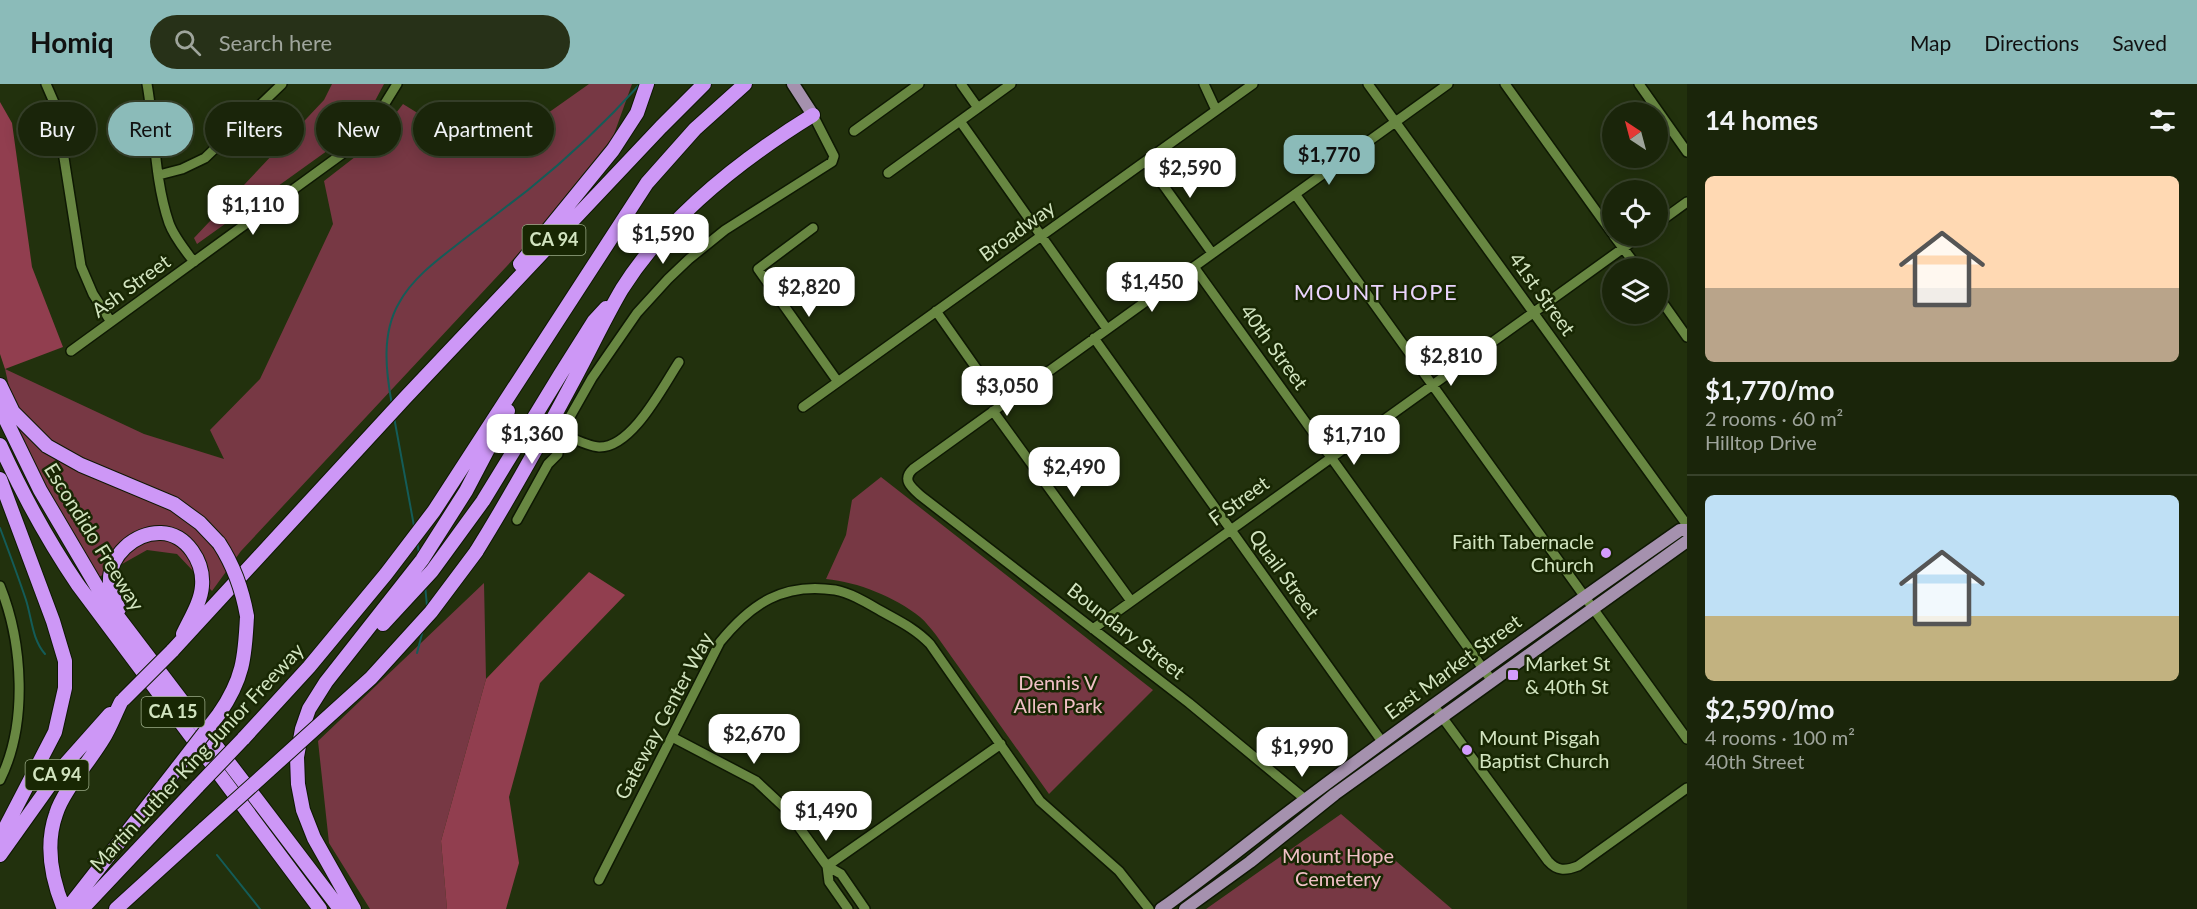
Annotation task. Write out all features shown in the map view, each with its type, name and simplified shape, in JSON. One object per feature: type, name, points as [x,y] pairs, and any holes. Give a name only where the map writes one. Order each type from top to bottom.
[{"type":"highway","points":[[444,357],[603,164],[637,113],[647,84]]},
{"type":"highway","name":"CA 94","points":[[0,855],[62,768],[123,701],[176,648],[405,398],[660,127],[704,84]]},
{"type":"highway","name":"Martin Luther King Junior Freeway","points":[[82,909],[309,667],[404,550],[429,517],[647,183],[695,129],[745,84]]},
{"type":"highway","points":[[351,651],[380,627],[442,559],[483,501],[594,321],[654,247],[689,209],[749,157],[813,116]]},
{"type":"highway","points":[[116,909],[379,670],[431,612],[476,552],[508,500],[623,288]]},
{"type":"highway","points":[[354,909],[314,838],[303,810],[297,766],[302,729],[309,709],[326,682],[408,580],[436,539],[466,491],[548,337]]},
{"type":"highway","points":[[0,385],[14,412],[46,446],[81,465],[174,504],[200,523],[219,543],[229,559],[240,582],[247,616],[246,653],[231,696],[66,909],[54,885],[51,837],[56,813],[103,739],[123,701]]},
{"type":"highway","name":"Escondido Freeway","points":[[0,408],[40,490],[104,597],[340,909]]},
{"type":"highway","name":"Escondido Freeway","points":[[0,445],[59,558],[320,909]]},
{"type":"highway","points":[[0,479],[53,621],[64,661],[65,688],[55,732],[0,838]]},
{"type":"highway","points":[[140,644],[114,598],[110,583],[111,570],[116,558],[134,540],[161,533],[174,536],[186,544],[194,554],[202,576],[202,588],[176,648]]},
{"type":"main road","points":[[793,84],[813,116]]},
{"type":"main road","name":"East Market Street","points":[[1161,909],[1305,799],[1484,669],[1680,530],[1687,530]]},
{"type":"main road","name":"East Market Street","points":[[1185,909],[1225,881],[1335,794],[1687,541]]},
{"type":"main road","points":[[1225,881],[1239,863],[1298,815],[1305,799]]},
{"type":"street","points":[[46,84],[56,107],[81,266],[93,294],[111,322]]},
{"type":"street","points":[[147,84],[159,175],[170,224],[177,240],[194,262]]},
{"type":"street","points":[[159,175],[182,170],[205,158],[282,84]]},
{"type":"street","name":"Ash Street","points":[[71,351],[353,146],[371,126],[397,84]]},
{"type":"street","points":[[854,131],[919,84]]},
{"type":"street","points":[[961,84],[978,108]]},
{"type":"street","points":[[888,173],[1011,84]]},
{"type":"street","points":[[1204,84],[1216,110]]},
{"type":"street","name":"Broadway","points":[[803,407],[1252,84]]},
{"type":"street","name":"41st Street","points":[[1368,84],[1687,525]]},
{"type":"street","points":[[998,408],[1448,84]]},
{"type":"street","points":[[1505,84],[1602,219]]},
{"type":"street","points":[[1639,84],[1687,152]]},
{"type":"street","points":[[517,519],[548,464],[558,454],[560,433],[592,378],[637,313],[689,259],[725,230],[832,162],[834,156],[813,116]]},
{"type":"street","points":[[960,121],[1107,329]]},
{"type":"street","points":[[1146,161],[1212,253]]},
{"type":"street","points":[[1295,194],[1687,739]]},
{"type":"street","points":[[1668,216],[1687,202]]},
{"type":"street","points":[[813,228],[758,269],[838,382]]},
{"type":"street","name":"F Street","points":[[1093,628],[1626,246]]},
{"type":"street","points":[[1623,248],[1630,258]]},
{"type":"street","name":"40th Street","points":[[1194,267],[1492,681]]},
{"type":"street","points":[[1668,310],[1687,337]]},
{"type":"street","points":[[936,311],[998,408],[1131,601]]},
{"type":"street","name":"Quail Street","points":[[1094,338],[1383,742]]},
{"type":"street","points":[[560,433],[597,447],[608,446],[623,439],[641,418],[679,362]]},
{"type":"street","name":"Boundary Street","points":[[998,408],[908,473],[906,480],[910,487],[1189,703],[1305,799]]},
{"type":"street","points":[[0,586],[13,626],[17,654],[18,713],[16,733],[0,780]]},
{"type":"street","name":"Gateway Center Way","points":[[599,880],[720,642],[737,621],[756,606],[777,595],[799,590],[832,590],[857,597],[918,632],[930,644],[1040,801],[1119,871],[1149,909]]},
{"type":"street","points":[[1434,706],[1548,861],[1560,870],[1578,866],[1687,788]]},
{"type":"street","points":[[672,737],[756,781],[786,809],[827,866],[841,874],[865,909]]},
{"type":"street","points":[[827,866],[1001,744]]},
{"type":"street","points":[[827,866],[829,882],[848,909]]},
{"type":"green space","points":[[332,84],[384,84],[374,102],[322,102]]},
{"type":"green space","points":[[589,84],[632,84],[613,137],[519,253],[241,551],[212,591],[177,554],[147,550],[99,577],[46,489],[20,435],[5,369],[144,434],[224,459],[210,430],[260,379],[333,224],[324,181],[356,156],[401,156],[401,107],[403,104],[413,110],[413,156],[554,156],[554,109]]},
{"type":"green space","points":[[316,108],[316,156],[320,156],[197,244],[194,238],[271,156],[304,156],[304,121]]},
{"type":"green space","name":"Dennis V Allen Park","points":[[881,477],[1153,690],[1049,794],[936,635],[922,619],[899,603],[876,592],[851,583],[826,579],[846,535],[852,500]]},
{"type":"green space","points":[[484,583],[486,679],[441,841],[447,909],[370,909],[329,843],[318,741]]},
{"type":"green space","name":"Mount Hope Cemetery","points":[[1341,814],[1452,909],[1206,909]]},
{"type":"shaded area","points":[[0,102],[12,123],[32,267],[63,347],[5,369],[0,354]]},
{"type":"shaded area","points":[[589,572],[625,595],[540,683],[509,797],[519,863],[506,909],[447,909],[441,841],[486,679]]},
{"type":"waterway","points":[[392,405],[388,380],[387,340],[393,315],[405,294],[419,276],[436,261],[528,190],[572,152],[640,84]]},
{"type":"waterway","points":[[394,417],[414,526]]},
{"type":"waterway","points":[[0,528],[26,600],[35,635],[45,654]]},
{"type":"waterway","points":[[417,541],[419,553]]},
{"type":"waterway","points":[[425,585],[427,606]]},
{"type":"waterway","points":[[417,653],[423,630]]},
{"type":"waterway","points":[[217,855],[260,909]]},
{"type":"place","name":"Faith Tabernacle Church","points":[[1606,553]]},
{"type":"place","name":"Market St & 40th St","points":[[1513,675]]},
{"type":"place","name":"Mount Pisgah Baptist Church","points":[[1467,750]]},
{"type":"district","name":"MOUNT HOPE","points":[[1376,292]]}]
